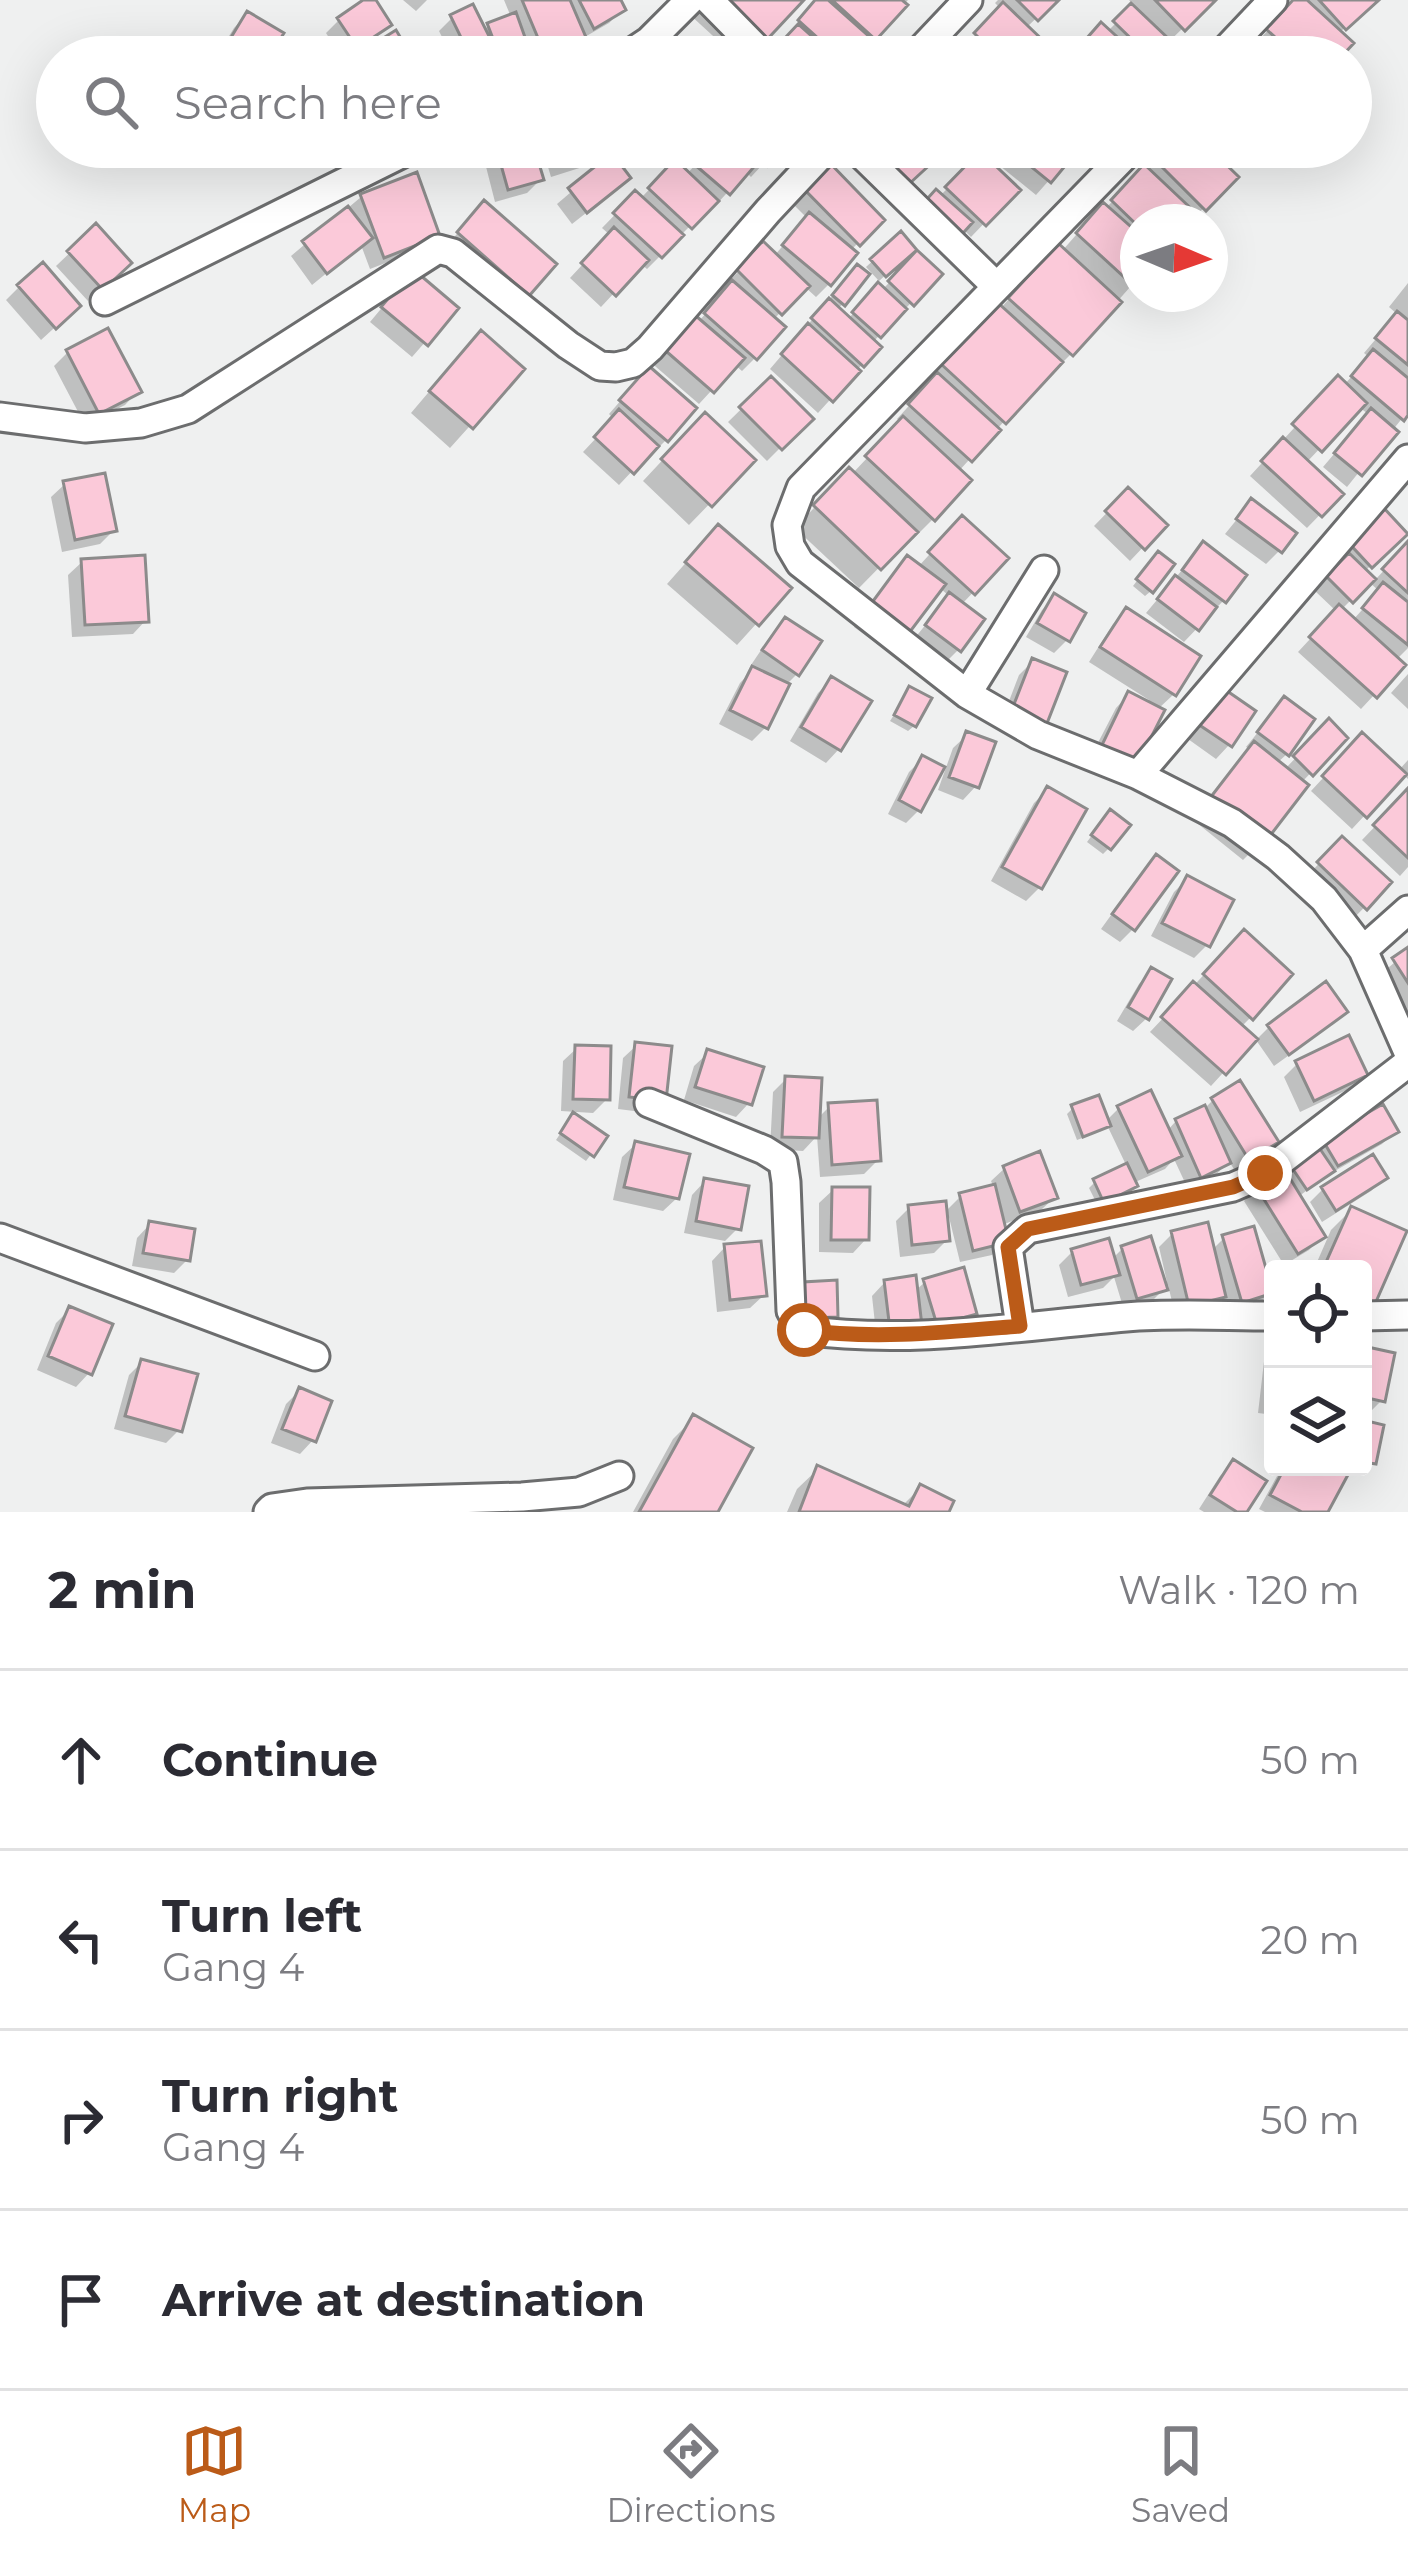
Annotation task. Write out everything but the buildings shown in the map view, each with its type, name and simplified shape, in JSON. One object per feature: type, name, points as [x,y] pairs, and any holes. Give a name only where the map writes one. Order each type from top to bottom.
[{"type":"street","points":[[654,36],[690,0]]},
{"type":"street","points":[[709,0],[744,36]]},
{"type":"street","points":[[934,36],[968,0]]},
{"type":"street","points":[[1239,36],[1273,0]]},
{"type":"street","points":[[105,301],[373,168]]},
{"type":"street","points":[[0,417],[85,428],[141,423],[188,409],[438,249],[453,253],[600,366],[633,363],[808,168]]},
{"type":"street","points":[[875,168],[996,286]]},
{"type":"street","points":[[1112,168],[801,488],[787,525],[790,546],[800,563],[967,694],[1038,735],[1138,776],[1232,823],[1278,857],[1324,898],[1363,950],[1408,1052]]},
{"type":"street","points":[[1138,776],[1408,459]]},
{"type":"street","points":[[967,694],[1044,570]]},
{"type":"street","points":[[1363,950],[1408,910]]},
{"type":"street","points":[[1020,1326],[1008,1247],[1028,1229],[1233,1187],[1265,1173],[1408,1063]]},
{"type":"street","points":[[649,1103],[783,1162],[791,1311],[804,1330],[843,1336],[1133,1316],[1264,1316]]},
{"type":"street","points":[[0,1238],[315,1356]]},
{"type":"street","points":[[1372,1316],[1408,1316]]},
{"type":"street","points":[[268,1512],[307,1503],[579,1492],[619,1476]]},
{"type":"route","points":[[804,1330],[843,1336],[1020,1326],[1008,1247],[1028,1229],[1233,1187],[1265,1173]]}]
